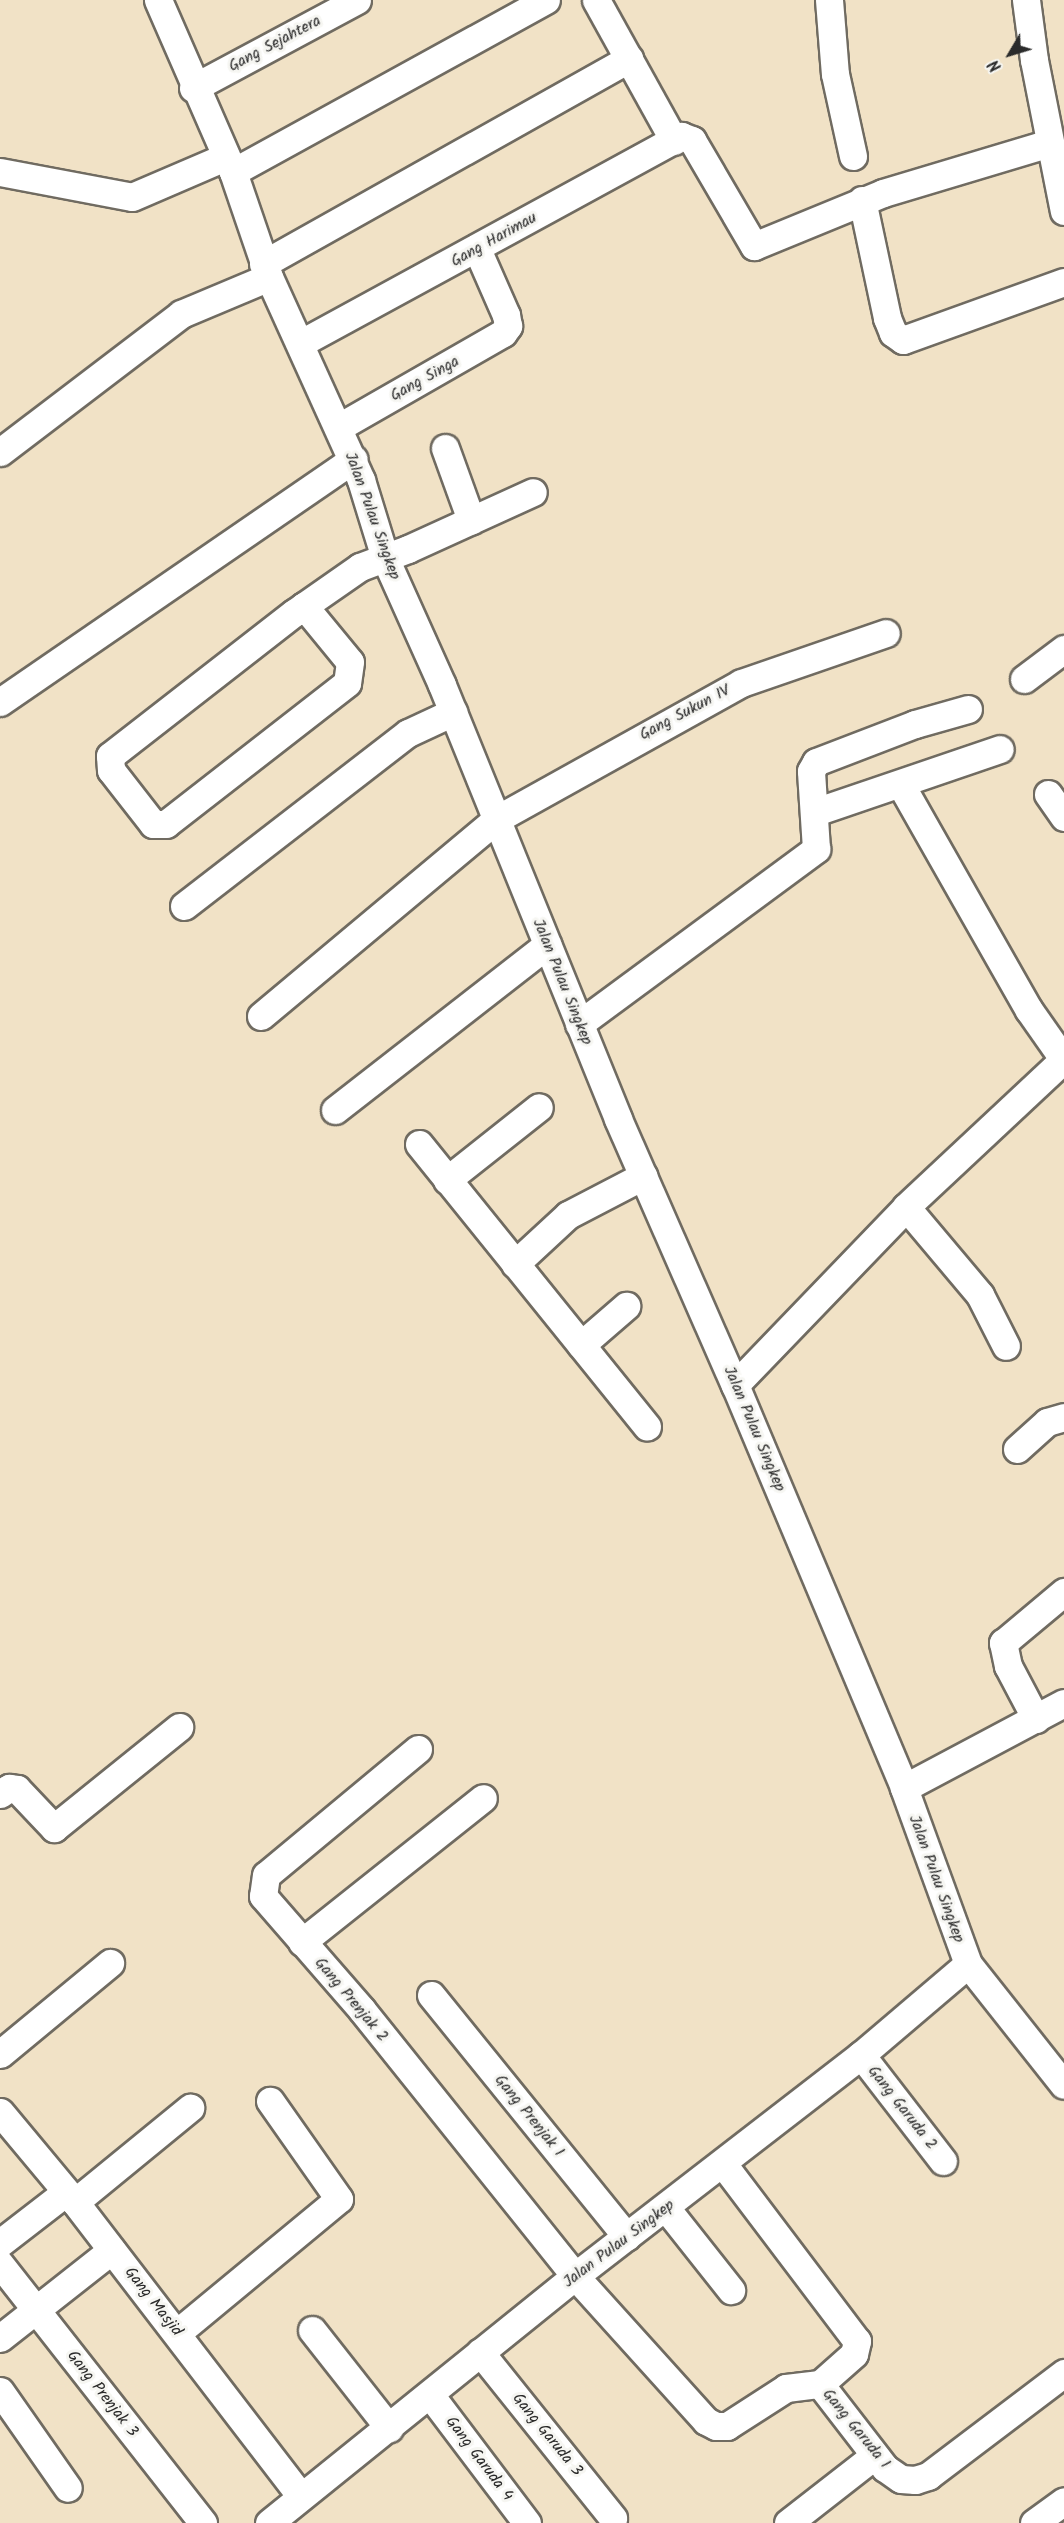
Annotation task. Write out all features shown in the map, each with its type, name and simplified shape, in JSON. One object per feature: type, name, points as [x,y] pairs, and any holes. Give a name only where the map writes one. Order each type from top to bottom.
[{"type":"street","name":"Gang Sejahtera","points":[[193,88],[357,0]]},
{"type":"street","points":[[0,172],[16,172],[93,192],[132,197],[229,165],[546,0]]},
{"type":"street","points":[[596,0],[629,59],[754,246],[862,200],[1050,143]]},
{"type":"street","points":[[829,0],[835,74],[853,156]]},
{"type":"street","points":[[1026,0],[1064,211]]},
{"type":"street","name":"Jalan Pulau Singkep","points":[[160,1],[193,88],[229,165],[266,271],[339,427],[385,558],[453,712],[579,1024],[735,1384],[904,1788],[968,1964],[1064,2085]]},
{"type":"street","points":[[0,452],[182,314],[266,271],[629,59]]},
{"type":"street","name":"Gang Harimau","points":[[301,343],[680,138]]},
{"type":"street","points":[[862,200],[887,318],[893,333],[903,340],[1064,282]]},
{"type":"street","name":"Gang Singa","points":[[339,427],[494,341],[508,326],[506,315],[477,249]]},
{"type":"street","points":[[445,448],[471,520]]},
{"type":"street","points":[[0,702],[352,459]]},
{"type":"street","points":[[304,606],[350,662],[347,683],[166,824],[153,824],[111,770],[110,756],[304,606],[360,567],[533,492]]},
{"type":"street","name":"Gang Sukun IV","points":[[261,1016],[497,819],[741,683],[886,633]]},
{"type":"street","points":[[1024,679],[1064,649]]},
{"type":"street","points":[[579,1024],[813,852],[818,844],[811,771],[820,759],[968,710]]},
{"type":"street","points":[[184,906],[408,733],[453,712]]},
{"type":"street","points":[[815,812],[901,785],[1000,749]]},
{"type":"street","points":[[735,1384],[906,1207],[1064,1060],[1029,1010],[901,785]]},
{"type":"street","points":[[1048,794],[1064,817]]},
{"type":"street","points":[[335,1110],[547,945]]},
{"type":"street","points":[[447,1180],[539,1107]]},
{"type":"street","points":[[419,1144],[647,1427]]},
{"type":"street","points":[[515,1264],[577,1209],[643,1176]]},
{"type":"street","points":[[906,1207],[980,1295],[1006,1346]]},
{"type":"street","points":[[581,1345],[626,1306]]},
{"type":"street","points":[[1017,1449],[1047,1422],[1064,1417]]},
{"type":"street","points":[[1036,1719],[1008,1666],[1003,1643],[1064,1592]]},
{"type":"street","points":[[904,1788],[1064,1703]]},
{"type":"street","points":[[0,1794],[9,1788],[17,1789],[54,1828],[179,1727]]},
{"type":"street","name":"Gang Prenjak 2","points":[[418,1749],[267,1875],[263,1896],[575,2276],[664,2378],[716,2426],[739,2421],[786,2388],[820,2384]]},
{"type":"street","points":[[302,1942],[483,1798]]},
{"type":"street","points":[[0,2054],[110,1963]]},
{"type":"street","name":"Jalan Pulau Singkep","points":[[288,2513],[389,2428],[431,2396],[480,2352],[861,2055],[968,1964]]},
{"type":"street","name":"Gang Prenjak 1","points":[[431,1995],[627,2237]]},
{"type":"street","name":"Gang Garuda 2","points":[[861,2055],[944,2161]]},
{"type":"street","points":[[177,2333],[339,2199],[270,2101]]},
{"type":"street","points":[[0,2243],[71,2197],[190,2108]]},
{"type":"street","name":"Gang Masjid","points":[[0,2112],[71,2197],[177,2333],[288,2513]]},
{"type":"street","name":"Gang Garuda 1","points":[[723,2164],[857,2341],[854,2354],[820,2384],[875,2455],[901,2479],[915,2480],[928,2476],[1064,2373]]},
{"type":"street","points":[[666,2208],[731,2290]]},
{"type":"street","points":[[0,2338],[112,2250]]},
{"type":"street","name":"Gang Prenjak 3","points":[[0,2264],[203,2523]]},
{"type":"street","points":[[312,2330],[389,2428]]},
{"type":"street","name":"Gang Garuda 3","points":[[480,2352],[613,2518]]},
{"type":"street","points":[[0,2391],[68,2488]]},
{"type":"street","name":"Gang Garuda 4","points":[[431,2396],[528,2523]]},
{"type":"street","points":[[788,2523],[875,2455]]},
{"type":"street","points":[[1034,2523],[1064,2501]]}]
